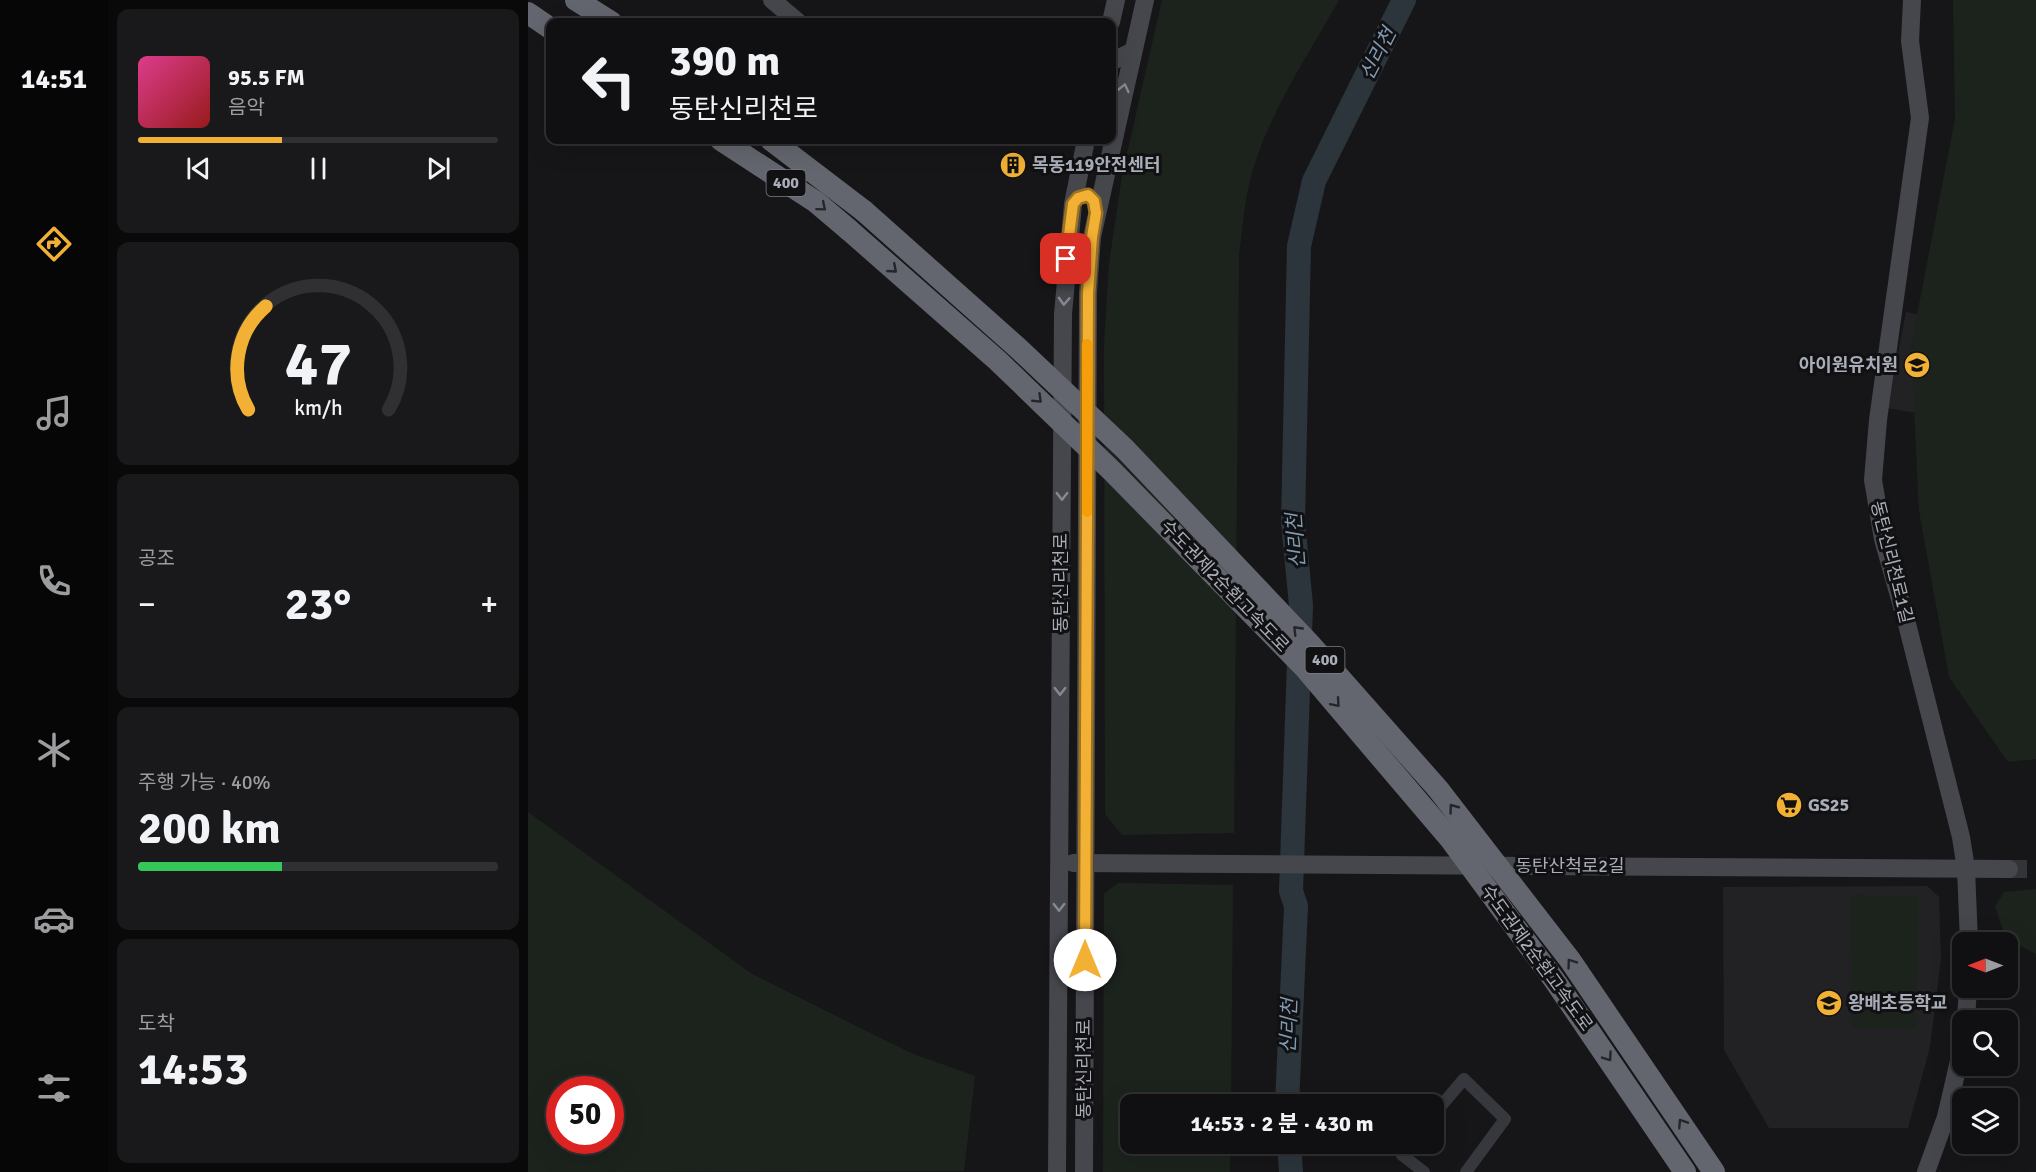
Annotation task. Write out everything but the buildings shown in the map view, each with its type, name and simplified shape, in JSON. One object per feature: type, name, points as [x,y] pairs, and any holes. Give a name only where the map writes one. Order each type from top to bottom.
[{"type":"highway","points":[[576,0],[605,18]]},
{"type":"highway","points":[[528,13],[546,25]]},
{"type":"highway","name":"수도권제2순환고속도로","points":[[727,144],[816,202],[998,361],[1112,471],[1304,667],[1451,840],[1555,981],[1685,1172]]},
{"type":"highway","name":"수도권제2순환고속도로","points":[[776,144],[864,211],[1018,348],[1125,449],[1309,643],[1431,780],[1569,960],[1714,1172]]},
{"type":"main road","points":[[772,0],[793,18]]},
{"type":"main road","points":[[1112,18],[1116,0]]},
{"type":"main road","name":"동탄신리천로","points":[[1116,116],[1145,0]]},
{"type":"main road","name":"동탄신리천로1길","points":[[1912,0],[1910,41],[1920,118],[1878,420],[1873,480],[1883,539],[1952,795],[1966,869],[1968,932]]},
{"type":"main road","points":[[1116,59],[1133,51]]},
{"type":"main road","name":"동탄신리천로","points":[[1057,1172],[1063,314],[1073,204],[1085,144]]},
{"type":"main road","name":"동탄신리천로","points":[[1084,1172],[1088,293],[1092,237],[1110,144]]},
{"type":"main road","points":[[1073,204],[1078,198],[1088,195],[1094,201],[1096,213]]},
{"type":"main road","points":[[1060,794],[1074,802],[1086,792]]},
{"type":"main road","name":"동탄산척로2길","points":[[1059,862],[1184,865],[2009,869]]},
{"type":"main road","points":[[1059,940],[1072,928],[1085,936]]},
{"type":"main road","points":[[1926,1172],[1958,1076]]},
{"type":"street","points":[[1444,1102],[1464,1079],[1505,1119],[1466,1172]]},
{"type":"street","points":[[1403,1154],[1424,1172]]},
{"type":"shaded area","points":[[1162,0],[1339,0],[1273,118],[1252,172],[1243,220],[1239,256],[1234,833],[1122,835],[1105,814],[1104,345],[1109,264],[1122,175]]},
{"type":"shaded area","points":[[1953,0],[2036,0],[2036,759],[2008,762],[1949,677],[1919,511],[1911,346],[1955,119]]},
{"type":"shaded area","name":"아이원유치원","points":[[1906,312],[1948,321],[1928,415],[1887,408]]},
{"type":"shaded area","points":[[528,812],[752,974],[911,1053],[975,1076],[964,1171],[528,1172]]},
{"type":"shaded area","points":[[1118,883],[1233,885],[1231,1094],[1120,1094],[1120,1154],[1230,1154],[1230,1172],[1103,1172],[1104,894]]},
{"type":"shaded area","name":"왕배초등학교","points":[[1927,886],[1939,897],[1941,959],[1930,1047],[1908,1128],[1769,1128],[1724,1050],[1723,887]]},
{"type":"shaded area","points":[[2036,889],[2036,954],[2018,945],[2018,932],[2004,932],[1995,906],[2004,892]]},
{"type":"shaded area","points":[[1851,895],[1919,896],[1916,1028],[1852,1028]]},
{"type":"waterway","name":"신리천","points":[[1287,1094],[1296,906],[1291,891],[1301,605],[1293,522],[1299,246],[1314,181],[1404,0]]},
{"type":"waterway","name":"신리천","points":[[1290,1154],[1291,1172]]},
{"type":"tunnel","points":[[2009,869],[2036,869]]},
{"type":"slow traffic","points":[[1087,344],[1087,512]]},
{"type":"place","name":"목동119안전센터","points":[[1013,165]]},
{"type":"place","name":"아이원유치원","points":[[1917,365]]},
{"type":"place","name":"GS25","points":[[1789,805]]},
{"type":"place","name":"왕배초등학교","points":[[1829,1003]]},
{"type":"route","points":[[1066,259],[1073,204],[1078,198],[1088,195],[1094,201],[1096,213],[1088,293],[1085,960]]}]
